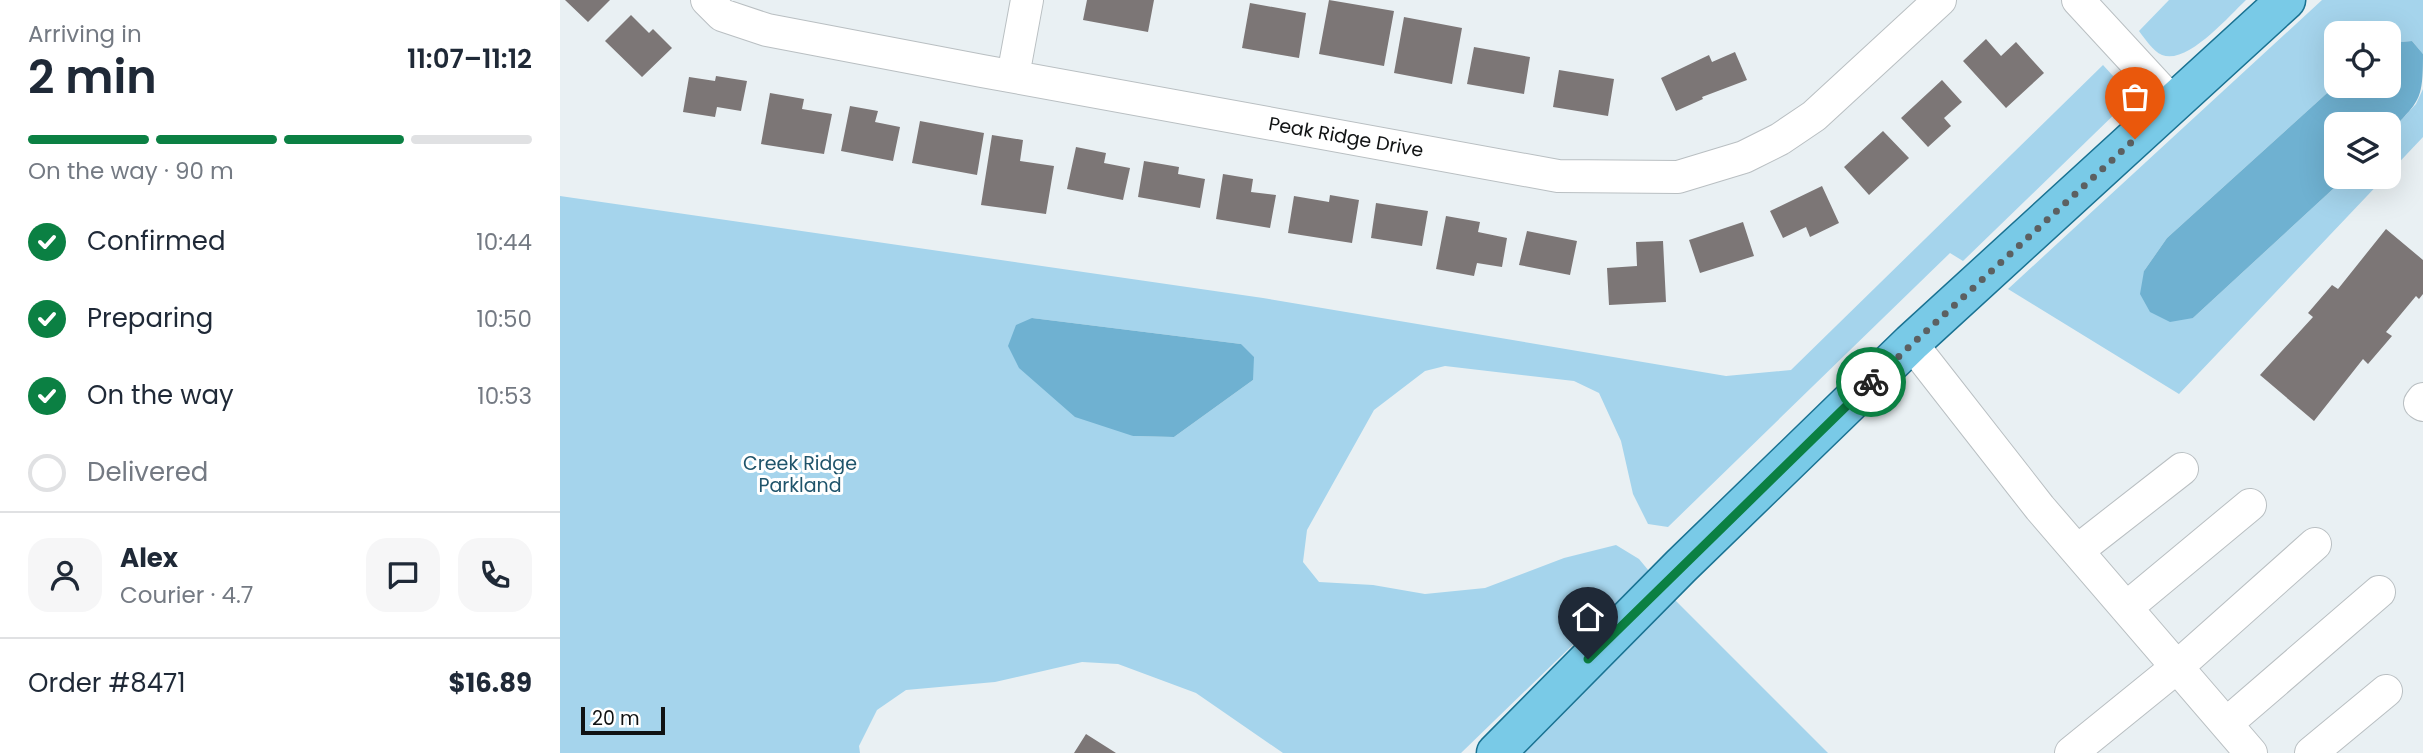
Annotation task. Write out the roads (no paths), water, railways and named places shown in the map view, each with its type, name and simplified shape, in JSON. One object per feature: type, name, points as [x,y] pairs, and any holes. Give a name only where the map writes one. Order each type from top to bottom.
[{"type":"main road","points":[[1496,753],[1681,566],[1911,343],[2286,0]]},
{"type":"street","name":"Peak Ridge Drive","points":[[707,0],[722,15],[767,30],[1558,176],[1678,177],[1744,157],[1780,139],[1802,124],[1940,0]]},
{"type":"street","points":[[1013,76],[1027,0]]},
{"type":"street","points":[[2078,0],[2173,103]]},
{"type":"street","points":[[1911,343],[2077,551],[2251,753]]},
{"type":"street","points":[[2077,551],[2182,469]]},
{"type":"street","points":[[2126,608],[2250,505]]},
{"type":"street","points":[[2071,753],[2178,667],[2315,544]]},
{"type":"street","points":[[2226,724],[2379,592]]},
{"type":"street","points":[[2311,753],[2386,691]]},
{"type":"park label","name":"Creek Ridge Parkland","points":[[800,474]]}]
